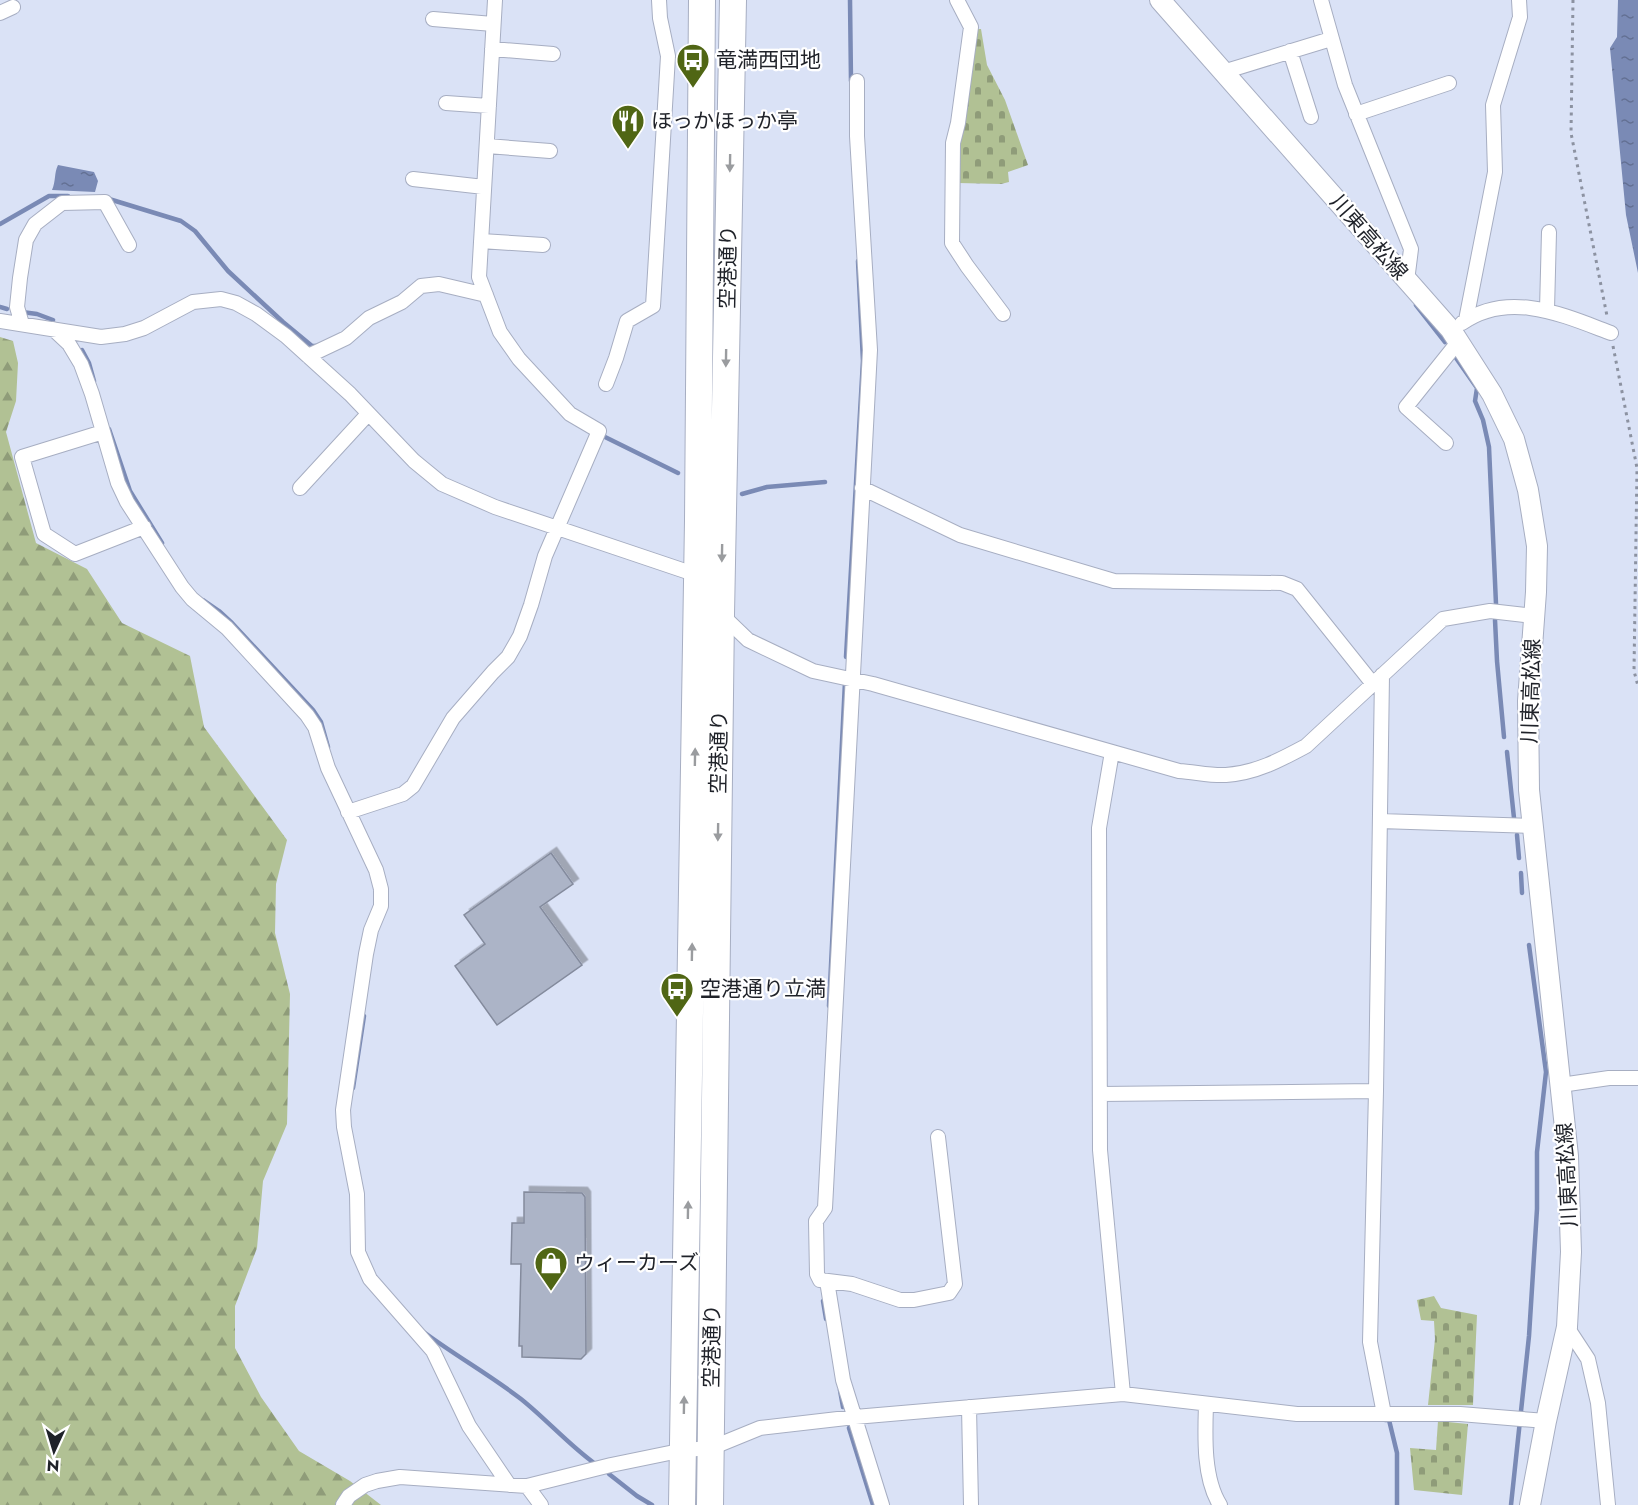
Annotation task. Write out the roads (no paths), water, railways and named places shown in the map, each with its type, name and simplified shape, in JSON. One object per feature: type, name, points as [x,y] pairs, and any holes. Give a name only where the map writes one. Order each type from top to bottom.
[{"type":"highway","name":"空港通り","points":[[682,1505],[697,574],[702,0]]},
{"type":"highway","name":"空港通り","points":[[710,1505],[721,614],[733,0]]},
{"type":"main road","name":"川東高松線","points":[[1160,0],[1407,280],[1458,331],[1514,440],[1528,490],[1537,546],[1528,701],[1529,790],[1569,1156],[1571,1240],[1567,1327],[1530,1505]]},
{"type":"street","points":[[348,812],[403,794],[413,786],[453,718],[508,657],[520,636],[531,606],[545,556],[599,431],[570,414],[519,359],[500,332],[479,277],[495,0]]},
{"type":"street","points":[[606,384],[627,321],[653,306],[668,56],[660,18],[659,0]]},
{"type":"street","points":[[957,0],[971,27],[958,123],[953,143],[952,243],[1003,314]]},
{"type":"street","points":[[1321,0],[1338,65],[1411,249],[1407,280]]},
{"type":"street","points":[[1446,443],[1406,407],[1458,331],[1495,172],[1493,105],[1520,17],[1519,0]]},
{"type":"street","points":[[433,19],[493,24]]},
{"type":"street","points":[[1223,72],[1331,39]]},
{"type":"street","points":[[492,50],[553,54]]},
{"type":"street","points":[[1290,51],[1311,117]]},
{"type":"street","points":[[857,81],[857,136],[870,350],[825,1208],[816,1221],[817,1274],[820,1280],[852,1284],[900,1300],[914,1300],[950,1293],[955,1284],[938,1137]]},
{"type":"street","points":[[1356,114],[1449,83]]},
{"type":"street","points":[[446,103],[489,106]]},
{"type":"street","points":[[487,146],[550,151]]},
{"type":"street","points":[[413,180],[484,187]]},
{"type":"street","points":[[22,324],[17,307],[26,240],[35,225],[62,203],[105,202],[129,245]]},
{"type":"street","points":[[1547,310],[1549,232]]},
{"type":"street","points":[[481,241],[543,245]]},
{"type":"street","points":[[308,356],[346,338],[369,318],[402,302],[421,286],[440,284],[486,295]]},
{"type":"street","points":[[0,321],[51,327],[101,337],[125,334],[144,328],[193,302],[221,300],[236,303],[256,314],[286,336],[350,394],[426,473],[442,484],[495,507],[697,574],[721,614],[748,640],[780,657],[813,671],[851,679],[1179,771],[1224,775],[1251,771],[1279,761],[1306,746],[1443,619],[1490,611],[1534,616]]},
{"type":"street","points":[[1458,331],[1492,308],[1526,306],[1558,313],[1611,333]]},
{"type":"street","points":[[51,327],[69,344],[81,364],[118,483],[144,527],[187,593],[227,628],[307,715],[315,727],[328,768],[376,870],[381,889],[381,906],[371,930],[366,954],[343,1110],[344,1127],[357,1194],[358,1252],[370,1279],[433,1351],[470,1426],[509,1485]]},
{"type":"street","points":[[300,488],[368,414]]},
{"type":"street","points":[[103,432],[22,457],[44,534],[75,554],[144,527]]},
{"type":"street","points":[[862,488],[960,535],[1114,581],[1282,583],[1297,589],[1377,680],[1380,821],[1370,1342],[1384,1414]]},
{"type":"street","points":[[1112,752],[1099,828],[1100,1094],[1101,1150],[1123,1394]]},
{"type":"street","points":[[1380,821],[1533,826]]},
{"type":"street","points":[[1561,1085],[1609,1078],[1638,1078]]},
{"type":"street","points":[[1100,1094],[1376,1091]]},
{"type":"street","points":[[827,1281],[843,1380],[882,1505]]},
{"type":"street","points":[[1567,1327],[1588,1359],[1598,1403],[1608,1505]]},
{"type":"street","points":[[343,1505],[349,1496],[364,1485],[400,1477],[528,1486],[611,1465],[684,1450],[711,1448],[760,1428],[855,1417],[1123,1394],[1297,1414],[1460,1414],[1546,1421]]},
{"type":"street","points":[[1206,1404],[1204,1442],[1214,1495],[1220,1505]]},
{"type":"street","points":[[969,1407],[970,1505]]},
{"type":"street","points":[[528,1486],[541,1505]]},
{"type":"water","points":[[1618,0],[1638,0],[1638,273],[1626,215],[1610,48],[1617,37]]},
{"type":"water","points":[[58,165],[94,172],[98,181],[95,192],[52,190]]},
{"type":"waterway","points":[[850,0],[851,81]]},
{"type":"waterway","points":[[0,224],[49,196],[68,196]]},
{"type":"waterway","points":[[109,199],[181,221],[195,231],[228,271],[283,322],[312,346],[319,346]]},
{"type":"waterway","points":[[846,657],[863,361],[858,261]]},
{"type":"waterway","points":[[1416,305],[1445,342]]},
{"type":"waterway","points":[[0,307],[7,309]]},
{"type":"waterway","points":[[22,312],[37,314],[53,320]]},
{"type":"waterway","points":[[82,350],[89,363],[94,381]]},
{"type":"waterway","points":[[1456,358],[1477,388],[1475,401],[1483,420],[1489,447],[1496,604]]},
{"type":"waterway","points":[[109,429],[130,491],[162,543]]},
{"type":"waterway","points":[[605,437],[678,473]]},
{"type":"waterway","points":[[742,494],[767,487],[825,482]]},
{"type":"waterway","points":[[203,600],[232,623],[313,710],[321,722],[328,747]]},
{"type":"waterway","points":[[1495,620],[1504,737]]},
{"type":"waterway","points":[[829,1006],[845,682]]},
{"type":"waterway","points":[[1507,752],[1514,818]]},
{"type":"waterway","points":[[1517,835],[1519,858]]},
{"type":"waterway","points":[[1521,873],[1522,893]]},
{"type":"waterway","points":[[1511,1505],[1529,1336],[1537,1209],[1537,1152],[1546,1072],[1529,945]]},
{"type":"waterway","points":[[353,1088],[364,1016]]},
{"type":"waterway","points":[[823,1301],[826,1319]]},
{"type":"waterway","points":[[425,1333],[521,1399],[594,1463]]},
{"type":"waterway","points":[[840,1390],[843,1407]]},
{"type":"waterway","points":[[1385,1420],[1389,1420],[1397,1453],[1397,1505]]},
{"type":"waterway","points":[[849,1428],[873,1505]]},
{"type":"waterway","points":[[609,1474],[652,1505]]},
{"type":"place","name":"竜満西団地","points":[[693,89]]},
{"type":"place","name":"ほっかほっか亭","points":[[628,150]]},
{"type":"place","name":"空港通り立満","points":[[677,1018]]},
{"type":"place","name":"ウィーカーズ","points":[[551,1292]]}]
